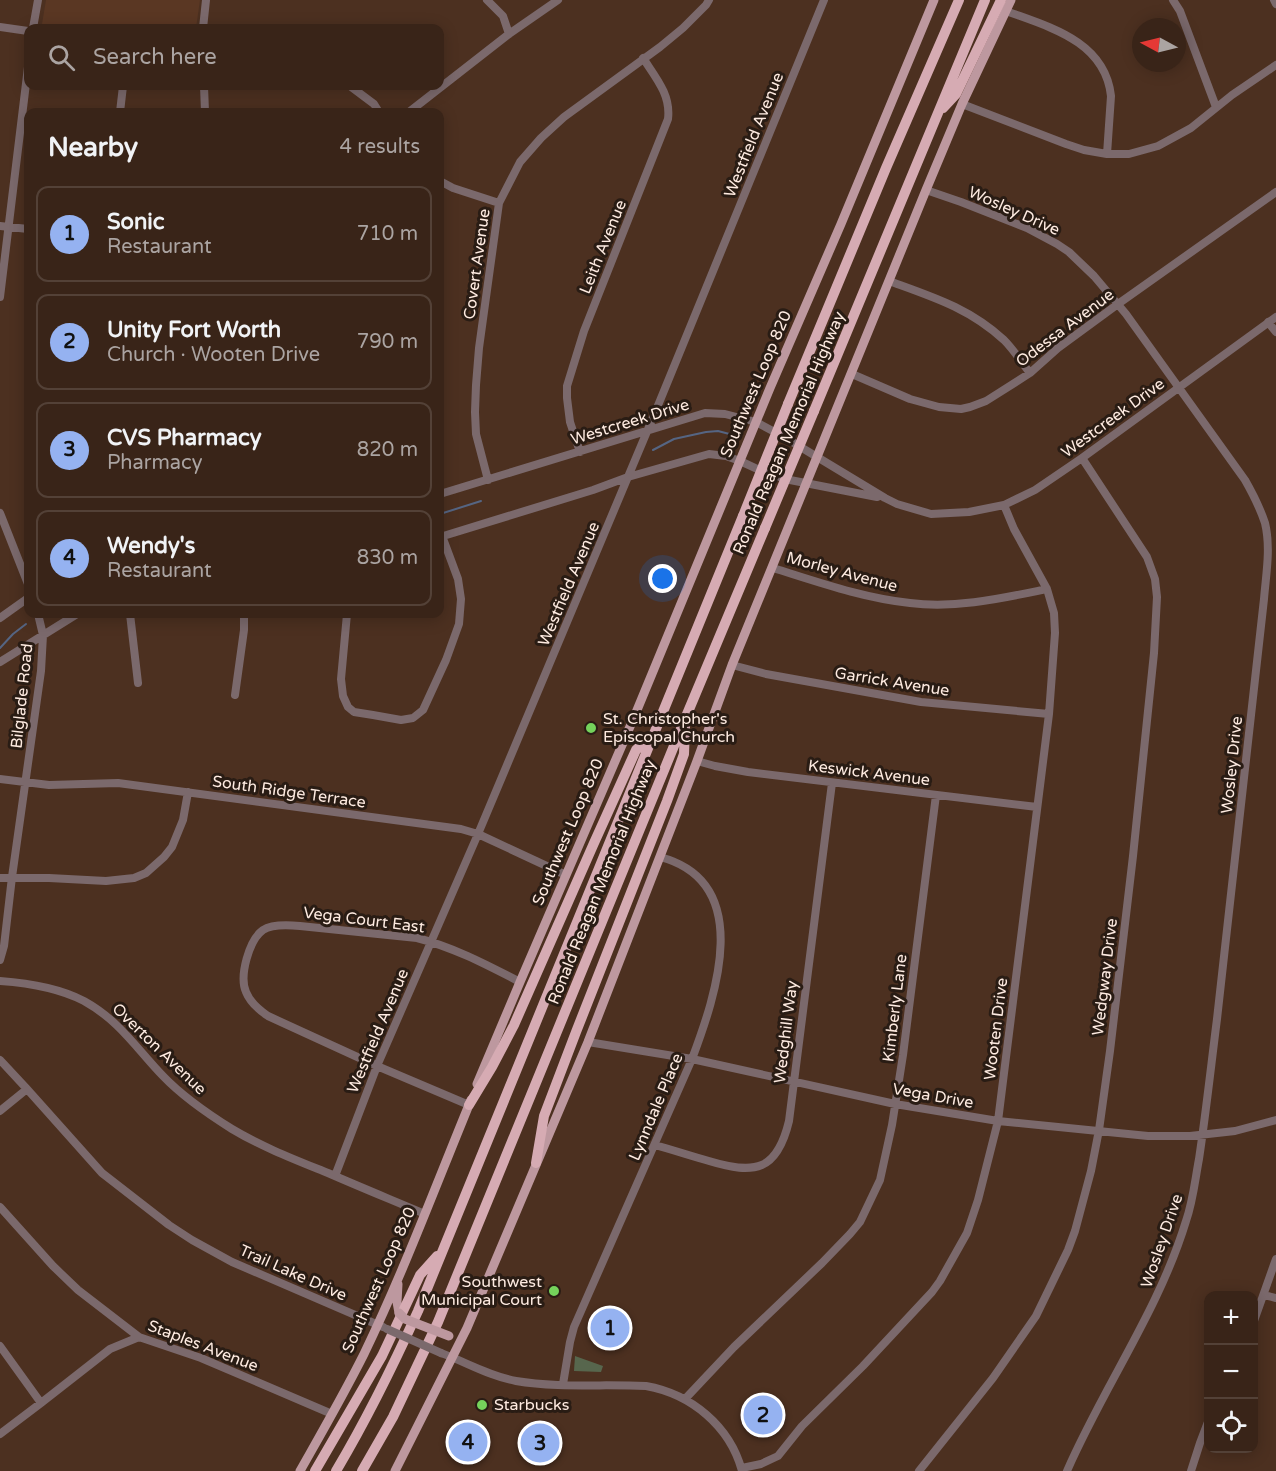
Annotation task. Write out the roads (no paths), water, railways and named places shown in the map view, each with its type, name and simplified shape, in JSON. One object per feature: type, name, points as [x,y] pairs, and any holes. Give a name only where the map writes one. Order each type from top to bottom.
[{"type":"highway","name":"Ronald Reagan Memorial Highway","points":[[336,1471],[392,1368],[444,1248],[788,404],[959,0]]},
{"type":"highway","name":"Ronald Reagan Memorial Highway","points":[[362,1471],[393,1417],[442,1312],[685,719],[985,0]]},
{"type":"highway","points":[[937,115],[956,94],[1001,0]]},
{"type":"highway","points":[[536,1162],[544,1116],[684,754],[685,719]]},
{"type":"highway","points":[[469,1105],[514,1025],[636,750],[654,732]]},
{"type":"highway","points":[[315,1471],[382,1356],[420,1275],[444,1248]]},
{"type":"main road","name":"Southwest Loop 820","points":[[300,1471],[357,1368],[425,1214],[519,982],[635,715],[934,0]]},
{"type":"main road","points":[[395,1471],[467,1328],[588,1042],[732,665],[962,104],[1011,0]]},
{"type":"main road","points":[[398,1275],[397,1302],[399,1313],[405,1319],[449,1336],[458,1334],[467,1328]]},
{"type":"street","points":[[34,24],[38,0]]},
{"type":"street","points":[[203,24],[206,0]]},
{"type":"street","points":[[487,0],[503,16],[509,34]]},
{"type":"street","points":[[444,85],[509,34],[558,0]]},
{"type":"street","name":"Covert Avenue","points":[[488,480],[476,434],[476,385],[499,203],[520,162],[541,138],[564,117],[660,47],[683,28],[709,0]]},
{"type":"street","name":"Westfield Avenue","points":[[335,1176],[377,1066],[478,834],[628,477],[824,0]]},
{"type":"street","points":[[1173,0],[1180,11],[1216,107]]},
{"type":"street","points":[[1274,0],[1276,4]]},
{"type":"street","points":[[1006,11],[1073,39],[1092,55],[1104,70],[1110,86],[1107,154]]},
{"type":"street","points":[[0,27],[24,30]]},
{"type":"street","name":"Leith Avenue","points":[[580,452],[570,422],[567,386],[584,331],[668,119],[669,108],[665,92],[643,58]]},
{"type":"street","points":[[962,104],[1084,150],[1107,154],[1129,154],[1158,146],[1191,128],[1216,107],[1276,65]]},
{"type":"street","points":[[0,297],[4,226],[25,90]]},
{"type":"street","points":[[120,108],[123,90]]},
{"type":"street","points":[[204,90],[205,108]]},
{"type":"street","points":[[355,90],[376,108]]},
{"type":"street","points":[[414,108],[437,90]]},
{"type":"street","points":[[444,183],[499,203]]},
{"type":"street","name":"Wosley Drive","points":[[926,190],[1027,228],[1069,252],[1094,276],[1118,304],[1245,480],[1255,498],[1265,525],[1272,558],[1202,1135],[1191,1202],[1160,1291],[1066,1471]]},
{"type":"street","name":"Odessa Avenue","points":[[852,374],[910,399],[939,407],[961,409],[986,401],[1030,373],[1058,348],[1276,192]]},
{"type":"street","points":[[4,226],[24,228]]},
{"type":"street","points":[[890,281],[968,312],[1005,341],[1030,373]]},
{"type":"street","name":"Westcreek Drive","points":[[444,493],[705,413],[725,414],[756,422],[897,504],[931,514],[969,512],[1004,505],[1035,490],[1082,458],[1276,316]]},
{"type":"street","points":[[1268,322],[1276,332]]},
{"type":"street","name":"Westcreek Drive","points":[[444,535],[709,454],[726,456],[768,474],[806,484],[885,498]]},
{"type":"street","name":"Wedgway Drive","points":[[919,1471],[993,1378],[1035,1316],[1075,1231],[1092,1171],[1099,1130],[1133,856],[1154,653],[1157,597],[1155,579],[1147,557],[1082,458]]},
{"type":"street","name":"Wooten Drive","points":[[742,1470],[778,1456],[802,1426],[878,1350],[940,1281],[967,1233],[978,1200],[998,1121],[1049,714],[1055,633],[1054,613],[1047,589],[1014,529],[1004,505]]},
{"type":"street","points":[[0,513],[24,574]]},
{"type":"street","points":[[347,618],[340,679],[348,707],[354,712],[373,716],[401,720],[413,718],[423,710],[446,660],[459,624],[461,599],[458,579],[444,544]]},
{"type":"street","name":"Morley Avenue","points":[[772,568],[826,585],[912,604],[990,600],[1047,589]]},
{"type":"street","points":[[0,618],[24,601]]},
{"type":"street","name":"Bilglade Road","points":[[0,960],[4,946],[41,671],[43,635],[39,618]]},
{"type":"street","points":[[0,662],[71,618]]},
{"type":"street","points":[[130,618],[138,683]]},
{"type":"street","points":[[236,695],[244,618]]},
{"type":"street","name":"Garrick Avenue","points":[[732,665],[766,674],[921,702],[1049,714]]},
{"type":"street","name":"Keswick Avenue","points":[[697,761],[748,772],[1038,807]]},
{"type":"street","name":"South Ridge Terrace","points":[[0,779],[61,786],[118,783],[461,829],[478,834],[566,874]]},
{"type":"street","name":"Wedghill Way","points":[[655,1144],[727,1167],[747,1169],[760,1166],[776,1154],[785,1136],[789,1121],[832,783]]},
{"type":"street","points":[[0,878],[106,881],[134,878],[146,873],[172,847],[183,820],[188,792]]},
{"type":"street","name":"Kimberly Lane","points":[[685,1399],[734,1347],[850,1234],[860,1222],[880,1180],[895,1104],[936,795]]},
{"type":"street","name":"Lynndale Place","points":[[563,1384],[574,1327],[692,1059],[713,997],[721,956],[721,926],[716,906],[706,886],[697,875],[673,860],[660,857]]},
{"type":"street","name":"Vega Court East","points":[[377,1066],[287,1026],[258,1008],[245,992],[243,982],[248,955],[254,941],[263,930],[284,924],[417,938],[466,955],[519,982]]},
{"type":"street","name":"Overton Avenue","points":[[0,981],[49,989],[83,1000],[121,1028],[164,1077],[207,1112],[235,1130],[268,1147],[425,1214]]},
{"type":"street","name":"Vega Drive","points":[[588,1042],[692,1059],[895,1104],[998,1121],[1148,1136],[1202,1135],[1234,1131],[1276,1120]]},
{"type":"street","name":"Trail Lake Drive","points":[[0,1060],[102,1173],[192,1240],[232,1262],[493,1375],[546,1384],[660,1388],[685,1399],[704,1412],[719,1428],[735,1452],[742,1470]]},
{"type":"street","points":[[377,1066],[469,1105]]},
{"type":"street","points":[[0,1111],[27,1089]]},
{"type":"street","name":"Staples Avenue","points":[[0,1207],[52,1266],[78,1290],[139,1337],[201,1358],[332,1414]]},
{"type":"street","points":[[1258,1311],[1276,1259]]},
{"type":"street","points":[[1264,1295],[1276,1298]]},
{"type":"street","points":[[0,1434],[110,1349],[139,1337]]},
{"type":"street","points":[[0,1346],[41,1403]]},
{"type":"street","points":[[1191,1471],[1204,1434]]},
{"type":"waterway","points":[[653,450],[674,439],[706,432],[718,431],[737,436]]},
{"type":"waterway","points":[[444,513],[481,501]]},
{"type":"waterway","points":[[0,648],[26,624]]},
{"type":"place","name":"St. Christopher's Episcopal Church","points":[[591,728]]},
{"type":"place","name":"Southwest Municipal Court","points":[[554,1291]]},
{"type":"place","name":"Sonic","points":[[610,1328]]},
{"type":"place","name":"Starbucks","points":[[482,1405]]},
{"type":"place","name":"Unity Fort Worth","points":[[763,1415]]},
{"type":"place","name":"Wendy's","points":[[468,1442]]},
{"type":"place","name":"CVS Pharmacy","points":[[540,1443]]}]
